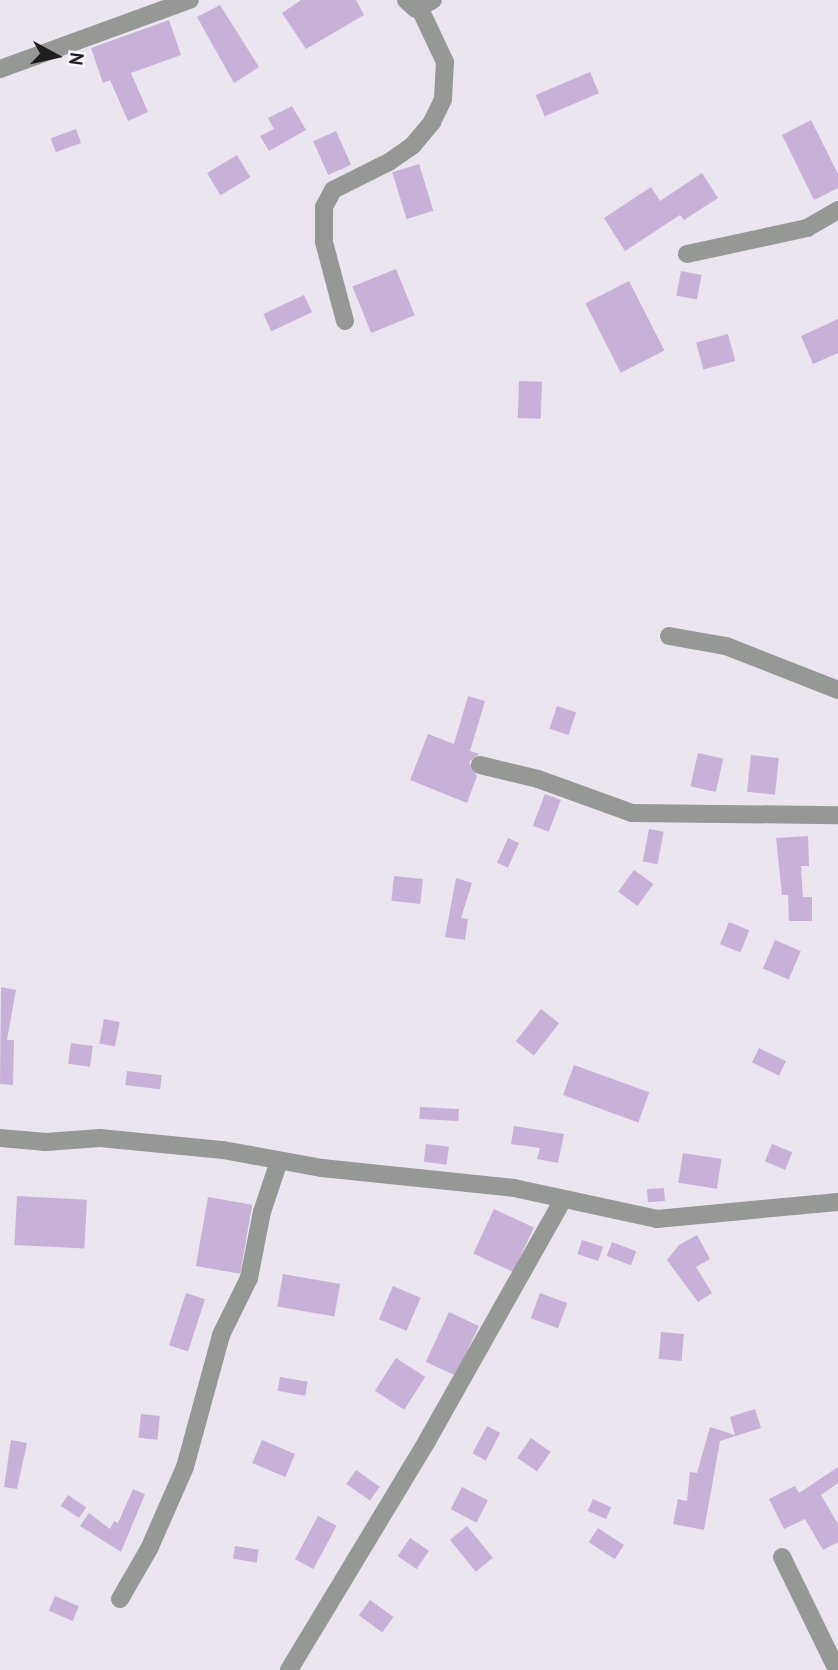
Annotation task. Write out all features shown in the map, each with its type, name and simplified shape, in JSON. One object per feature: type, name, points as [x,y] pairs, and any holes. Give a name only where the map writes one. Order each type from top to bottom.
[{"type":"street","points":[[0,69],[190,0]]},
{"type":"street","points":[[345,321],[324,242],[324,207],[333,190],[389,162],[413,145],[432,122],[443,99],[445,62],[419,3]]},
{"type":"street","points":[[687,254],[807,228],[838,210]]},
{"type":"street","points":[[669,636],[726,646],[838,690]]},
{"type":"street","points":[[480,765],[538,779],[632,813],[838,815]]},
{"type":"street","points":[[0,1138],[46,1142],[100,1138],[514,1188],[657,1219],[838,1202]]},
{"type":"street","points":[[120,1599],[149,1549],[185,1467],[203,1415],[220,1335],[249,1278],[262,1212],[279,1161]]},
{"type":"street","points":[[289,1670],[427,1441],[563,1200]]},
{"type":"street","points":[[782,1557],[830,1668]]},
{"type":"building","points":[[301,0],[356,0],[364,15],[306,49],[282,13]]},
{"type":"building","points":[[220,5],[259,67],[234,83],[197,17]]},
{"type":"building","points":[[169,20],[181,55],[131,73],[148,112],[128,121],[110,80],[103,83],[91,48]]},
{"type":"building","points":[[590,72],[599,93],[545,116],[536,95]]},
{"type":"building","points":[[292,106],[306,130],[269,151],[260,136],[274,129],[268,118]]},
{"type":"building","points":[[811,120],[838,174],[838,188],[814,200],[782,135]]},
{"type":"building","points":[[76,129],[81,143],[56,152],[51,138]]},
{"type":"building","points":[[336,131],[351,165],[328,175],[313,141]]},
{"type":"building","points":[[237,155],[250,177],[220,195],[207,173]]},
{"type":"building","points":[[419,164],[433,211],[407,219],[392,172]]},
{"type":"building","points":[[702,173],[718,198],[684,220],[680,215],[625,251],[604,218],[651,187],[660,201]]},
{"type":"building","points":[[396,269],[415,315],[371,333],[352,287]]},
{"type":"building","points":[[681,271],[702,275],[697,300],[676,296]]},
{"type":"building","points":[[629,281],[664,350],[621,373],[585,303]]},
{"type":"building","points":[[304,295],[312,312],[271,331],[263,314]]},
{"type":"building","points":[[838,319],[838,353],[813,364],[801,336]]},
{"type":"building","points":[[728,334],[735,361],[703,370],[696,343]]},
{"type":"building","points":[[519,381],[542,382],[541,419],[518,418]]},
{"type":"building","points":[[468,696],[485,701],[470,751],[479,754],[469,762],[477,776],[467,803],[410,780],[428,734],[454,744]]},
{"type":"building","points":[[557,706],[576,712],[569,735],[550,729]]},
{"type":"building","points":[[698,753],[723,759],[716,792],[690,786]]},
{"type":"building","points":[[751,755],[779,758],[775,795],[747,792]]},
{"type":"building","points":[[545,794],[561,800],[549,832],[533,826]]},
{"type":"building","points":[[649,829],[664,832],[657,864],[643,861]]},
{"type":"building","points":[[808,836],[809,866],[801,866],[803,897],[812,897],[812,921],[789,921],[788,895],[782,895],[776,838]]},
{"type":"building","points":[[508,838],[519,843],[508,868],[497,863]]},
{"type":"building","points":[[634,870],[653,884],[638,906],[618,892]]},
{"type":"building","points":[[394,876],[423,879],[420,904],[391,901]]},
{"type":"building","points":[[456,878],[472,883],[461,918],[468,919],[465,940],[445,937]]},
{"type":"building","points":[[729,922],[749,930],[740,952],[720,944]]},
{"type":"building","points":[[775,940],[801,951],[789,979],[763,969]]},
{"type":"building","points":[[1,987],[16,990],[7,1040],[14,1040],[13,1085],[0,1084]]},
{"type":"building","points":[[541,1009],[559,1023],[534,1055],[516,1041]]},
{"type":"building","points":[[104,1019],[120,1022],[115,1047],[99,1044]]},
{"type":"building","points":[[71,1043],[93,1046],[90,1067],[68,1064]]},
{"type":"building","points":[[759,1048],[786,1061],[779,1076],[752,1062]]},
{"type":"building","points":[[574,1065],[649,1092],[638,1122],[563,1095]]},
{"type":"building","points":[[127,1071],[162,1075],[160,1089],[125,1085]]},
{"type":"building","points":[[420,1107],[459,1109],[458,1121],[419,1119]]},
{"type":"building","points":[[514,1126],[564,1134],[558,1163],[537,1159],[540,1148],[511,1144]]},
{"type":"building","points":[[426,1144],[449,1147],[447,1165],[424,1162]]},
{"type":"building","points":[[772,1144],[792,1152],[785,1170],[765,1162]]},
{"type":"building","points":[[683,1153],[722,1159],[717,1189],[678,1183]]},
{"type":"building","points":[[664,1188],[665,1201],[648,1202],[647,1189]]},
{"type":"building","points":[[17,1196],[87,1200],[84,1249],[14,1245]]},
{"type":"building","points":[[208,1197],[252,1205],[240,1274],[196,1266]]},
{"type":"building","points":[[494,1209],[534,1228],[513,1272],[473,1253]]},
{"type":"building","points":[[697,1235],[710,1259],[696,1267],[712,1293],[698,1302],[667,1260],[679,1245]]},
{"type":"building","points":[[582,1240],[603,1247],[598,1261],[577,1254]]},
{"type":"building","points":[[612,1242],[636,1251],[631,1265],[607,1256]]},
{"type":"building","points":[[283,1274],[340,1284],[334,1317],[277,1306]]},
{"type":"building","points":[[393,1286],[421,1298],[407,1331],[379,1319]]},
{"type":"building","points":[[186,1293],[205,1299],[188,1351],[169,1345]]},
{"type":"building","points":[[540,1293],[567,1303],[558,1328],[531,1318]]},
{"type":"building","points":[[449,1312],[479,1326],[456,1376],[426,1362]]},
{"type":"building","points":[[661,1332],[684,1334],[682,1361],[659,1359]]},
{"type":"building","points":[[396,1358],[425,1377],[404,1410],[375,1391]]},
{"type":"building","points":[[280,1377],[308,1382],[305,1396],[278,1391]]},
{"type":"building","points":[[755,1409],[761,1428],[720,1441],[704,1530],[673,1524],[678,1499],[687,1501],[690,1472],[697,1473],[710,1427],[735,1435],[730,1417]]},
{"type":"building","points":[[141,1414],[160,1416],[157,1440],[138,1438]]},
{"type":"building","points":[[487,1426],[500,1433],[486,1460],[472,1453]]},
{"type":"building","points":[[531,1438],[551,1452],[537,1471],[517,1458]]},
{"type":"building","points":[[11,1440],[27,1443],[17,1489],[4,1487]]},
{"type":"building","points":[[262,1440],[295,1454],[285,1477],[252,1463]]},
{"type":"building","points":[[838,1467],[838,1483],[821,1495],[838,1524],[838,1542],[823,1550],[805,1519],[784,1529],[769,1499],[795,1486],[799,1493]]},
{"type":"building","points":[[356,1470],[380,1487],[370,1501],[346,1484]]},
{"type":"building","points":[[462,1487],[488,1500],[476,1522],[451,1509]]},
{"type":"building","points":[[133,1489],[145,1494],[121,1552],[80,1526],[89,1513],[110,1529],[114,1521],[118,1523]]},
{"type":"building","points":[[68,1495],[86,1507],[79,1518],[61,1506]]},
{"type":"building","points":[[593,1499],[611,1507],[606,1519],[588,1511]]},
{"type":"building","points":[[318,1516],[337,1526],[314,1569],[295,1559]]},
{"type":"building","points":[[467,1526],[493,1558],[476,1572],[450,1540]]},
{"type":"building","points":[[598,1528],[624,1545],[615,1559],[589,1542]]},
{"type":"building","points":[[410,1538],[429,1551],[417,1569],[398,1556]]},
{"type":"building","points":[[235,1546],[259,1550],[257,1563],[233,1559]]},
{"type":"building","points":[[55,1596],[79,1606],[73,1621],[49,1611]]},
{"type":"building","points":[[370,1600],[393,1617],[382,1632],[359,1615]]}]
